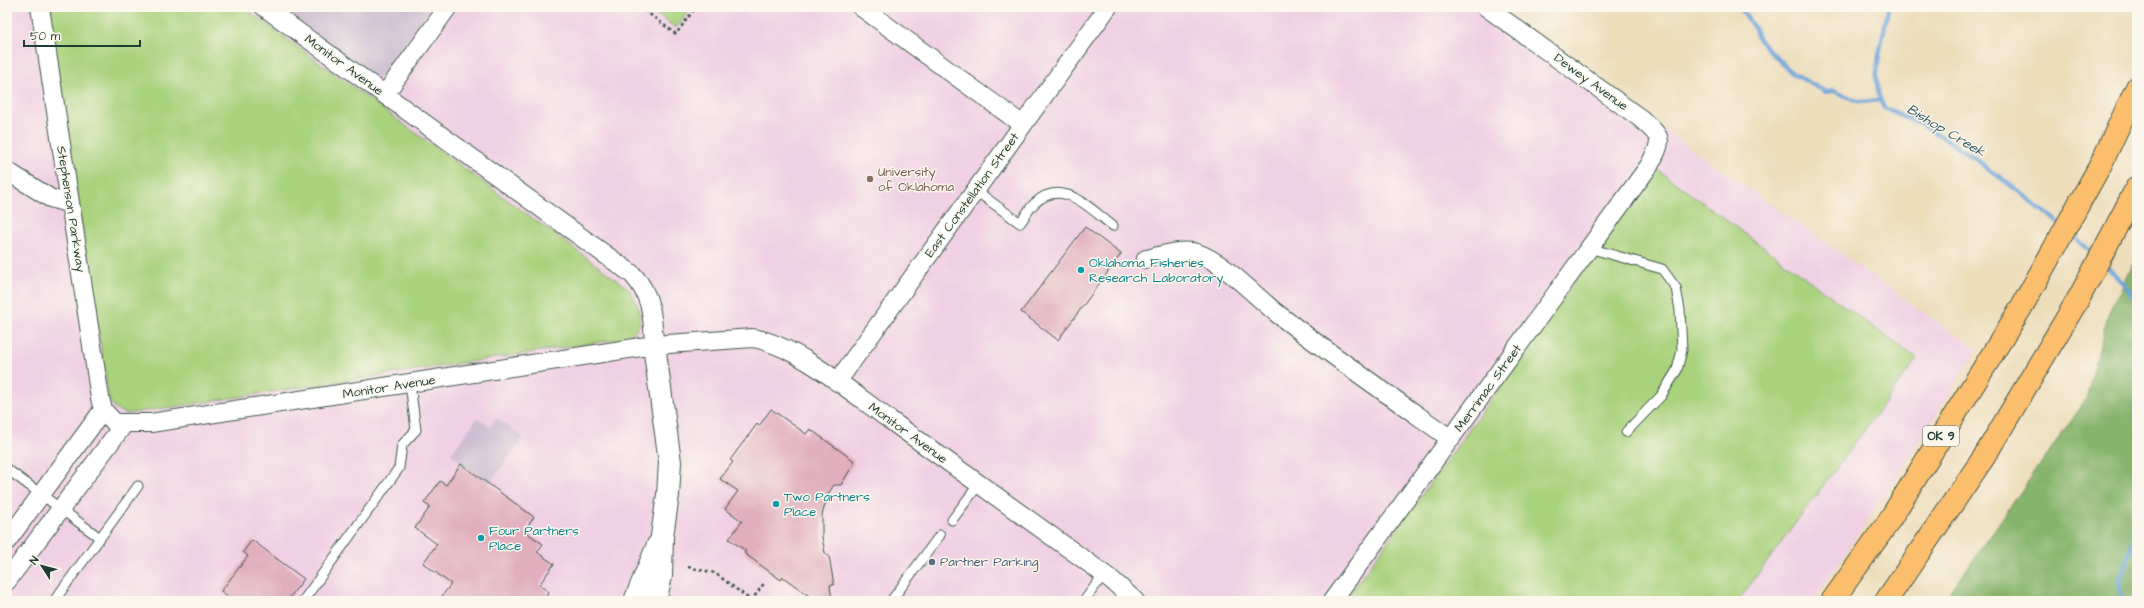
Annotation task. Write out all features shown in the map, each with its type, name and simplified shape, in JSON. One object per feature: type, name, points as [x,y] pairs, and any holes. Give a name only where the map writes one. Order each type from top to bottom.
[{"type":"highway","name":"OK 9","points":[[1832,601],[1887,524],[2045,266],[2101,164],[2137,87]]},
{"type":"highway","points":[[1886,601],[1984,457],[2080,296],[2135,191]]},
{"type":"street","name":"Stephenson Parkway","points":[[40,7],[103,410]]},
{"type":"street","name":"Monitor Avenue","points":[[264,7],[632,274],[642,284],[651,305],[654,345]]},
{"type":"street","points":[[385,94],[448,7]]},
{"type":"street","points":[[861,7],[1023,125]]},
{"type":"street","name":"East Constellation Street","points":[[837,382],[1108,7]]},
{"type":"street","name":"Dewey Avenue","points":[[1486,7],[1617,100],[1654,131],[1659,138],[1660,144],[1648,166],[1642,173]]},
{"type":"street","points":[[7,171],[50,198],[70,204]]},
{"type":"street","name":"Merrimac Street","points":[[1332,601],[1642,173]]},
{"type":"street","points":[[1146,259],[1187,252],[1196,253],[1211,261],[1231,275],[1279,315],[1450,439]]},
{"type":"street","name":"Monitor Avenue","points":[[124,424],[151,423],[654,345],[726,338],[753,338],[769,341],[804,360],[837,382],[1104,574],[1135,601]]},
{"type":"street","points":[[654,345],[670,462],[668,495],[662,536],[661,576],[655,601]]},
{"type":"street","points":[[7,541],[103,410],[115,423],[124,424]]},
{"type":"street","points":[[7,581],[124,424]]},
{"type":"street","points":[[635,601],[645,573],[662,536]]},
{"type":"lane","points":[[975,190],[1020,223],[1035,203],[1051,193],[1065,193],[1113,226]]},
{"type":"lane","points":[[1589,248],[1662,270],[1676,288],[1680,310],[1682,350],[1677,370],[1661,396],[1626,432]]},
{"type":"lane","points":[[303,601],[399,468],[402,445],[416,430],[410,384]]},
{"type":"lane","points":[[7,469],[100,538]]},
{"type":"lane","points":[[952,520],[978,484]]},
{"type":"lane","points":[[54,601],[138,486]]},
{"type":"lane","points":[[891,601],[940,535]]},
{"type":"lane","points":[[1084,601],[1104,574]]},
{"type":"path","points":[[640,7],[676,34],[696,7]]},
{"type":"path","points":[[688,567],[715,573],[751,601],[765,582]]},
{"type":"shaded area","name":"University of Oklahoma","points":[[7,7],[1490,7],[1977,350],[1892,484],[1813,601],[7,601]]},
{"type":"shaded area","points":[[279,7],[432,7],[378,80]]},
{"type":"shaded area","points":[[477,418],[490,427],[496,418],[523,437],[489,484],[459,463],[460,461],[451,454]]},
{"type":"green space","points":[[48,7],[243,7],[628,288],[633,295],[639,310],[639,324],[629,335],[620,339],[126,414],[115,409],[109,400]]},
{"type":"green space","points":[[647,7],[692,7],[676,28]]},
{"type":"green space","points":[[1655,168],[1917,359],[1738,601],[1344,601],[1464,437]]},
{"type":"green space","points":[[2137,258],[2137,601],[1944,601],[2086,399],[2108,315]]},
{"type":"building","name":"Oklahoma Fisheries Research Laboratory","points":[[1085,227],[1121,254],[1058,340],[1021,312]]},
{"type":"building","name":"Two Partners Place","points":[[771,409],[806,434],[810,429],[853,460],[854,463],[841,485],[834,485],[828,494],[822,515],[822,537],[825,553],[829,556],[834,585],[830,585],[832,601],[816,601],[783,577],[781,580],[744,553],[746,551],[729,539],[742,521],[725,509],[738,491],[720,479],[733,462],[730,460],[757,424],[759,426]]},
{"type":"building","name":"Four Partners Place","points":[[461,464],[534,517],[524,531],[543,544],[537,552],[554,564],[539,585],[549,592],[543,601],[448,601],[442,596],[451,584],[423,563],[437,544],[415,528],[430,507],[424,503],[440,481],[446,485]]},
{"type":"building","points":[[252,540],[304,579],[287,601],[234,601],[221,591],[248,556],[243,552]]},
{"type":"waterway","name":"Bishop Creek","points":[[1739,7],[1755,29],[1758,39],[1792,73],[1826,92],[1834,91],[1860,102],[1880,100]]},
{"type":"waterway","name":"Bishop Creek","points":[[1888,7],[1878,58],[1877,71],[1879,96],[1884,108],[1908,118],[1954,144],[1976,159],[2060,224]]},
{"type":"waterway","name":"Bishop Creek","points":[[2070,232],[2094,255]]},
{"type":"waterway","name":"Bishop Creek","points":[[2104,264],[2119,278],[2134,297],[2137,298]]},
{"type":"waterway","name":"Bishop Creek","points":[[2137,380],[2135,402],[2137,418]]},
{"type":"waterway","name":"Bishop Creek","points":[[2123,601],[2120,581],[2135,536],[2134,514],[2137,469]]},
{"type":"place","name":"University of Oklahoma","points":[[870,179]]},
{"type":"place","name":"Oklahoma Fisheries Research Laboratory","points":[[1081,270]]},
{"type":"place","name":"Two Partners Place","points":[[776,504]]},
{"type":"place","name":"Four Partners Place","points":[[481,538]]},
{"type":"place","name":"Partner Parking","points":[[932,562]]}]
